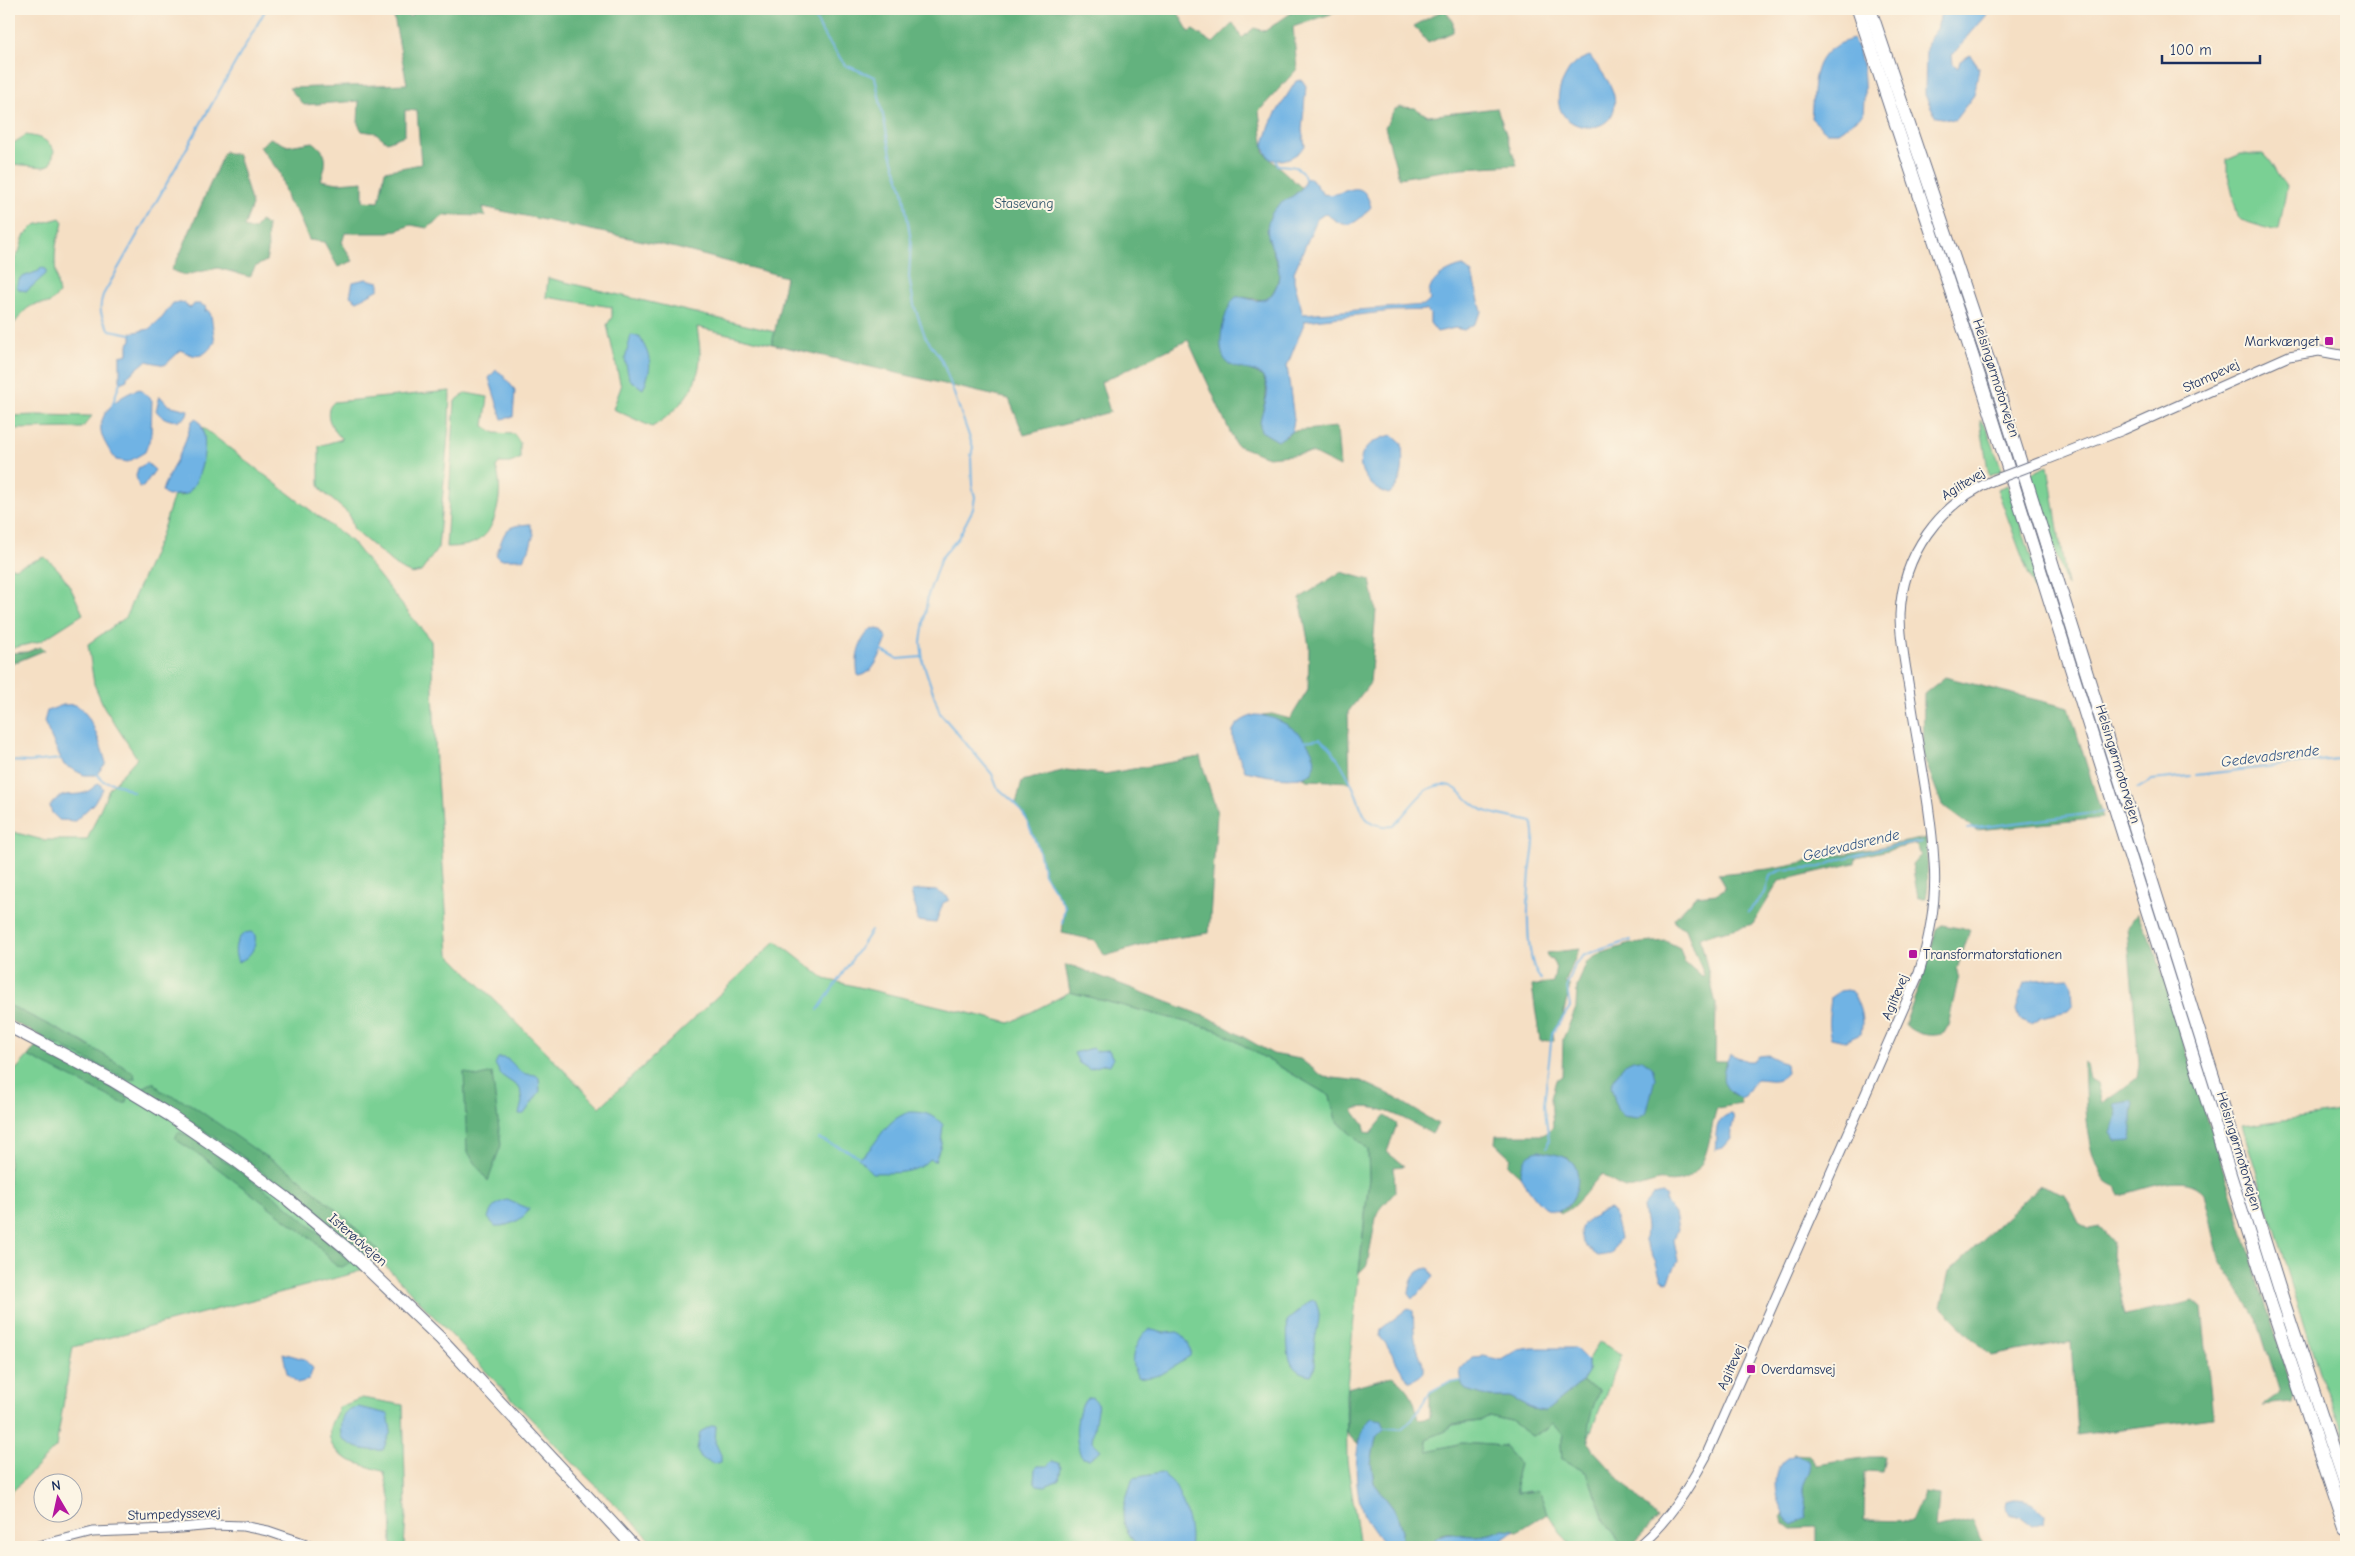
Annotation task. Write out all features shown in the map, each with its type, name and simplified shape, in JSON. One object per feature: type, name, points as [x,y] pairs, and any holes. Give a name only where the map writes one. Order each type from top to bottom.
[{"type":"highway","name":"Helsingørmotorvejen","points":[[1858,9],[1982,384],[2268,1295],[2346,1529]]},
{"type":"highway","name":"Helsingørmotorvejen","points":[[1870,9],[1992,371],[2283,1300],[2346,1490]]},
{"type":"highway","name":"Isterødvejen","points":[[9,1026],[44,1042],[171,1116],[234,1159],[286,1198],[352,1254],[441,1339],[634,1546]]},
{"type":"street","name":"Stampevej","points":[[2118,432],[2289,356],[2319,351],[2346,356]]},
{"type":"street","name":"Agiltevej","points":[[1637,1547],[1662,1523],[1677,1504],[1706,1456],[1920,973],[1932,923],[1934,863],[1901,637],[1902,595],[1912,560],[1932,526],[1959,500],[1994,480],[2118,432]]},
{"type":"street","name":"Stumpedyssevej","points":[[34,1547],[93,1532],[213,1525],[243,1526],[268,1531],[315,1547]]},
{"type":"green space","name":"Stasevang","points":[[389,9],[400,9],[401,12],[410,17],[417,9],[1176,9],[1189,32],[1193,30],[1213,43],[1233,23],[1242,38],[1254,28],[1265,31],[1297,9],[1345,9],[1293,27],[1297,69],[1259,111],[1264,151],[1269,158],[1302,188],[1293,196],[1273,251],[1280,274],[1276,287],[1270,297],[1264,300],[1240,297],[1238,367],[1256,372],[1264,380],[1266,392],[1263,410],[1286,437],[1292,431],[1337,427],[1340,467],[1312,453],[1268,457],[1236,445],[1188,340],[1101,382],[1110,412],[1024,435],[1009,399],[772,344],[786,277],[676,248],[483,207],[485,216],[445,215],[427,228],[411,225],[389,233],[345,233],[342,243],[353,261],[338,267],[324,242],[309,240],[297,212],[288,202],[280,173],[260,147],[270,138],[288,146],[313,142],[324,154],[325,168],[321,180],[338,183],[363,181],[363,201],[379,202],[385,171],[421,164],[417,111],[405,110],[405,135],[387,142],[376,133],[362,131],[358,124],[359,101],[304,105],[289,88],[407,84],[393,12]]},
{"type":"green space","points":[[1445,9],[1453,23],[1453,32],[1428,43],[1414,26]]},
{"type":"green space","points":[[1400,107],[1415,108],[1428,116],[1497,108],[1517,165],[1462,168],[1399,178],[1385,127],[1394,110]]},
{"type":"green space","points":[[26,135],[46,141],[52,147],[54,151],[51,164],[44,167],[13,164],[9,155],[9,146]]},
{"type":"green space","points":[[224,152],[238,155],[252,205],[244,227],[254,230],[260,221],[267,225],[268,252],[266,261],[255,267],[250,277],[218,268],[185,275],[171,270],[180,254]]},
{"type":"green space","points":[[2241,154],[2263,154],[2287,186],[2279,230],[2272,230],[2241,220],[2238,217],[2227,171],[2227,160]]},
{"type":"green space","points":[[60,218],[63,222],[57,241],[55,261],[59,294],[49,304],[37,304],[28,308],[14,324],[9,324],[9,267],[19,252],[24,236],[35,225]]},
{"type":"green space","points":[[548,278],[775,332],[772,344],[697,327],[700,351],[699,366],[692,387],[686,397],[670,414],[652,427],[613,409],[621,387],[607,325],[612,317],[612,307],[546,297]]},
{"type":"green space","points":[[450,391],[449,424],[438,548],[421,572],[412,574],[399,568],[354,530],[349,514],[322,491],[319,485],[319,446],[342,439],[335,431],[328,416],[330,406],[334,402]]},
{"type":"green space","points":[[466,393],[488,397],[484,426],[495,433],[514,434],[520,443],[520,459],[510,463],[499,463],[496,467],[499,484],[497,511],[486,534],[472,543],[446,547],[455,401]]},
{"type":"green space","points":[[9,416],[92,416],[82,428],[9,429]]},
{"type":"green space","points":[[1980,420],[1987,429],[2002,470],[1989,476]]},
{"type":"green space","points":[[202,427],[352,542],[431,641],[436,764],[449,954],[600,1107],[776,941],[825,979],[1010,1023],[1070,992],[1217,1030],[1330,1096],[1336,1120],[1368,1150],[1369,1178],[1346,1395],[1347,1460],[1360,1547],[658,1547],[573,1463],[380,1260],[355,1273],[73,1347],[56,1447],[9,1495],[9,1077],[31,1053],[50,1026],[9,1005],[9,831],[43,840],[87,840],[109,789],[137,758],[104,707],[94,684],[88,644],[125,618],[160,538],[174,495],[181,496],[197,478],[203,460]]},
{"type":"green space","points":[[2048,466],[2067,586],[2030,474]]},
{"type":"green space","points":[[2008,485],[2041,589],[2034,589],[1997,489]]},
{"type":"green space","points":[[44,557],[63,576],[83,614],[41,641],[9,649],[9,567],[15,568]]},
{"type":"green space","points":[[1341,572],[1370,580],[1376,610],[1370,683],[1348,712],[1350,782],[1308,780],[1303,778],[1312,773],[1298,733],[1262,715],[1272,714],[1290,719],[1308,690],[1309,646],[1300,598]]},
{"type":"green space","points":[[40,647],[45,650],[9,665],[9,653],[27,652]]},
{"type":"green space","points":[[1945,677],[2069,708],[2103,818],[1976,830],[1942,805],[1923,755],[1924,694]]},
{"type":"green space","points":[[1200,757],[1217,813],[1209,933],[1160,940],[1105,956],[1094,940],[1062,933],[1065,906],[1044,874],[1039,850],[1026,818],[1016,804],[1022,781],[1066,770],[1105,774]]},
{"type":"green space","points":[[1926,838],[1928,886],[1926,898],[1918,898],[1912,864],[1921,854],[1916,844],[1856,857],[1855,863],[1779,881],[1753,924],[1700,937],[1716,1004],[1715,1061],[1727,1061],[1725,1065],[1731,1093],[1740,1098],[1741,1104],[1717,1108],[1702,1162],[1689,1177],[1675,1182],[1658,1181],[1634,1188],[1624,1188],[1602,1174],[1573,1206],[1562,1213],[1558,1211],[1568,1207],[1574,1164],[1568,1158],[1539,1151],[1522,1168],[1520,1176],[1508,1165],[1511,1158],[1495,1143],[1496,1135],[1543,1135],[1553,1127],[1551,1098],[1556,1080],[1562,1076],[1563,1039],[1576,1008],[1577,986],[1587,962],[1599,954],[1630,944],[1666,941],[1680,948],[1684,961],[1702,977],[1705,977],[1686,929],[1676,924],[1674,919],[1696,896],[1717,894],[1725,888],[1718,874],[1769,869]]},
{"type":"green space","points":[[2137,914],[2154,948],[2294,1395],[2292,1403],[2262,1406],[2280,1393],[2257,1319],[2220,1262],[2204,1193],[2196,1186],[2176,1182],[2119,1195],[2117,1187],[2104,1178],[2097,1165],[2087,1122],[2084,1063],[2087,1065],[2090,1079],[2097,1083],[2102,1104],[2137,1078],[2139,1064],[2127,927]]},
{"type":"green space","points":[[1942,925],[1970,930],[1957,969],[1959,975],[1948,1026],[1944,1033],[1929,1035],[1918,1033],[1905,1024],[1928,961],[1936,929]]},
{"type":"green space","points":[[1579,949],[1565,983],[1570,986],[1563,1016],[1553,1032],[1554,1040],[1540,1041],[1532,986],[1553,982],[1556,966],[1553,959],[1548,958],[1546,953]]},
{"type":"green space","points":[[1065,965],[1073,966],[1212,1019],[1273,1054],[1300,1059],[1324,1077],[1361,1081],[1389,1094],[1438,1124],[1432,1134],[1382,1110],[1361,1107],[1353,1110],[1364,1125],[1366,1132],[1371,1133],[1385,1116],[1397,1124],[1387,1152],[1404,1166],[1394,1167],[1395,1192],[1377,1213],[1367,1265],[1359,1273],[1369,1178],[1368,1150],[1336,1120],[1330,1096],[1217,1030],[1070,992]]},
{"type":"green space","points":[[9,1005],[81,1041],[134,1073],[135,1079],[128,1080],[9,1020]]},
{"type":"green space","points":[[36,1046],[128,1098],[127,1103],[122,1103],[28,1056]]},
{"type":"green space","points":[[464,1072],[477,1077],[492,1073],[501,1145],[488,1181],[467,1151]]},
{"type":"green space","points":[[155,1083],[161,1091],[190,1104],[260,1153],[293,1173],[346,1218],[380,1252],[380,1265],[365,1256],[330,1224],[230,1147],[146,1094],[144,1087]]},
{"type":"green space","points":[[2346,1111],[2346,1436],[2320,1375],[2242,1126]]},
{"type":"green space","points":[[178,1132],[190,1136],[282,1202],[352,1262],[342,1267],[336,1266],[313,1240],[204,1158],[175,1139]]},
{"type":"green space","points":[[2040,1185],[2065,1194],[2079,1223],[2089,1229],[2100,1227],[2113,1242],[2112,1255],[2125,1316],[2194,1301],[2202,1308],[2213,1417],[2077,1435],[2071,1341],[1991,1356],[1941,1307],[1949,1272]]},
{"type":"green space","points":[[1599,1342],[1622,1354],[1587,1441],[1589,1418],[1599,1390],[1582,1382],[1588,1373],[1588,1361]]},
{"type":"green space","points":[[1393,1376],[1404,1385],[1411,1395],[1418,1419],[1430,1417],[1430,1392],[1445,1384],[1461,1381],[1468,1390],[1490,1397],[1510,1397],[1537,1411],[1551,1407],[1582,1382],[1599,1390],[1588,1428],[1588,1435],[1593,1450],[1657,1519],[1630,1547],[1624,1547],[1605,1521],[1587,1473],[1562,1459],[1561,1444],[1564,1436],[1553,1423],[1546,1430],[1532,1436],[1511,1421],[1489,1416],[1480,1421],[1453,1424],[1446,1431],[1426,1439],[1428,1451],[1462,1443],[1504,1446],[1519,1464],[1516,1475],[1517,1493],[1536,1491],[1541,1496],[1547,1513],[1518,1531],[1508,1530],[1476,1536],[1445,1533],[1422,1547],[1401,1547],[1402,1531],[1396,1512],[1374,1483],[1371,1462],[1376,1437],[1385,1428],[1358,1440],[1358,1445],[1347,1433],[1347,1388]]},
{"type":"green space","points":[[362,1398],[403,1405],[406,1516],[404,1547],[392,1547],[391,1502],[384,1472],[347,1459],[333,1447],[330,1439],[330,1428],[339,1407]]},
{"type":"green space","points":[[1489,1416],[1511,1421],[1532,1436],[1553,1423],[1564,1436],[1561,1444],[1562,1459],[1587,1473],[1605,1521],[1624,1547],[1571,1547],[1547,1513],[1541,1496],[1528,1491],[1517,1494],[1516,1475],[1519,1464],[1504,1446],[1462,1443],[1428,1451],[1425,1439],[1446,1431],[1453,1425],[1480,1421]]},
{"type":"green space","points":[[1793,1454],[1809,1455],[1816,1465],[1870,1457],[1885,1457],[1882,1473],[1864,1472],[1863,1520],[1911,1521],[1924,1493],[1939,1495],[1936,1529],[1973,1521],[1983,1547],[1816,1547],[1816,1527],[1792,1528],[1784,1522],[1782,1516],[1785,1514],[1788,1520],[1806,1517],[1803,1488],[1809,1469],[1809,1461]]},
{"type":"water","points":[[1937,9],[1992,9],[1952,55],[1953,64],[1958,68],[1960,61],[1970,55],[1979,68],[1974,95],[1955,120],[1936,117],[1925,95],[1926,49],[1930,38],[1937,29],[1941,13]]},
{"type":"water","points":[[1853,39],[1862,66],[1864,85],[1863,115],[1838,132],[1826,132],[1811,118],[1814,79],[1821,59],[1828,51],[1839,44]]},
{"type":"water","points":[[1590,56],[1612,90],[1614,96],[1613,112],[1606,122],[1595,126],[1582,126],[1571,122],[1562,112],[1558,99],[1563,81],[1570,68],[1576,62]]},
{"type":"water","points":[[1302,80],[1306,86],[1302,130],[1305,146],[1290,158],[1270,159],[1263,146],[1272,120],[1296,81]]},
{"type":"water","points":[[1311,178],[1323,194],[1331,195],[1351,189],[1363,191],[1371,207],[1360,218],[1350,224],[1339,223],[1326,213],[1317,219],[1294,272],[1294,281],[1303,314],[1425,305],[1430,300],[1429,293],[1434,282],[1444,273],[1463,266],[1472,274],[1482,312],[1474,324],[1464,330],[1455,328],[1437,332],[1430,323],[1430,314],[1426,310],[1392,311],[1305,321],[1287,366],[1294,420],[1292,431],[1278,441],[1261,431],[1261,419],[1267,395],[1266,383],[1263,377],[1259,373],[1237,368],[1227,362],[1221,348],[1222,329],[1224,319],[1236,297],[1262,300],[1269,297],[1274,291],[1279,271],[1270,244],[1267,226],[1274,210],[1299,191],[1305,179]]},
{"type":"water","points":[[41,268],[46,269],[46,274],[27,291],[20,290],[17,287],[20,278],[39,271]]},
{"type":"water","points":[[366,279],[379,282],[379,289],[357,301],[350,296],[353,282]]},
{"type":"water","points":[[173,303],[185,303],[191,308],[194,304],[206,307],[205,312],[207,309],[211,315],[215,342],[203,354],[196,356],[181,350],[165,365],[146,361],[127,377],[127,380],[120,383],[120,356],[128,354],[131,333],[149,329],[162,318]]},
{"type":"water","points":[[631,335],[639,336],[649,357],[650,368],[643,389],[629,379],[625,359]]},
{"type":"water","points":[[496,370],[502,374],[515,390],[513,417],[502,419],[489,378]]},
{"type":"water","points":[[140,389],[152,400],[151,436],[145,452],[128,462],[116,460],[102,436],[102,420],[106,412],[118,400]]},
{"type":"water","points":[[160,396],[168,405],[188,410],[187,415],[183,419],[173,421],[163,417],[156,410]]},
{"type":"water","points":[[196,418],[201,425],[205,445],[201,468],[187,494],[167,496],[162,491],[164,485],[184,445],[192,421]]},
{"type":"water","points":[[1392,435],[1402,444],[1403,465],[1398,483],[1389,494],[1370,483],[1365,477],[1360,464],[1361,457],[1367,447],[1377,440]]},
{"type":"water","points":[[147,463],[155,470],[143,487],[139,487],[136,476],[138,468]]},
{"type":"water","points":[[530,524],[534,534],[529,550],[523,559],[500,559],[496,555],[506,531],[514,526]]},
{"type":"water","points":[[872,628],[882,630],[887,639],[873,667],[864,675],[858,676],[857,656],[863,638]]},
{"type":"water","points":[[63,705],[74,705],[81,708],[91,722],[106,763],[96,775],[84,775],[64,765],[44,722],[47,711]]},
{"type":"water","points":[[1255,715],[1273,718],[1291,727],[1299,734],[1311,749],[1314,757],[1315,763],[1312,773],[1305,776],[1288,778],[1245,771],[1234,745],[1233,731],[1237,725]]},
{"type":"water","points":[[99,783],[103,789],[93,804],[75,821],[59,820],[52,813],[50,806],[55,800],[65,795],[85,793]]},
{"type":"water","points":[[912,891],[937,891],[948,897],[949,900],[943,903],[936,923],[917,921],[917,912],[911,893]]},
{"type":"water","points":[[251,932],[255,935],[254,948],[246,958],[238,962],[235,952],[237,943],[242,935]]},
{"type":"water","points":[[2069,978],[2072,984],[2073,1005],[2068,1011],[2041,1017],[2031,1024],[2019,1019],[2016,1010],[2024,983],[2033,980]]},
{"type":"water","points":[[1840,991],[1851,991],[1857,1001],[1862,1022],[1861,1034],[1845,1041],[1831,1038],[1829,1022],[1831,997]]},
{"type":"water","points":[[1092,1048],[1095,1051],[1109,1050],[1113,1059],[1110,1065],[1105,1064],[1089,1069],[1079,1063],[1074,1053]]},
{"type":"water","points":[[1730,1054],[1747,1061],[1753,1061],[1759,1056],[1768,1055],[1786,1064],[1787,1073],[1776,1080],[1756,1079],[1745,1096],[1740,1098],[1728,1089],[1723,1079]]},
{"type":"water","points":[[498,1058],[506,1059],[523,1073],[535,1075],[539,1078],[540,1091],[524,1114],[519,1114],[522,1102],[520,1088],[501,1075],[495,1064]]},
{"type":"water","points":[[1641,1059],[1652,1067],[1655,1078],[1647,1111],[1638,1118],[1624,1116],[1617,1109],[1611,1086],[1616,1075],[1625,1064]]},
{"type":"water","points":[[2132,1101],[2134,1104],[2130,1141],[2116,1142],[2110,1133],[2118,1114],[2115,1104]]},
{"type":"water","points":[[910,1112],[928,1114],[936,1118],[943,1125],[941,1144],[935,1161],[929,1159],[910,1171],[872,1173],[858,1158],[871,1148],[892,1122]]},
{"type":"water","points":[[1733,1115],[1731,1139],[1723,1148],[1715,1150],[1718,1124],[1725,1116]]},
{"type":"water","points":[[1539,1151],[1565,1157],[1572,1162],[1576,1169],[1578,1177],[1577,1187],[1574,1196],[1563,1209],[1556,1211],[1544,1207],[1532,1194],[1520,1176],[1525,1159]]},
{"type":"water","points":[[1663,1193],[1667,1197],[1665,1201],[1675,1214],[1678,1229],[1674,1240],[1678,1261],[1668,1282],[1661,1279],[1655,1260],[1645,1241],[1646,1228],[1643,1207],[1653,1195]]},
{"type":"water","points":[[507,1200],[529,1209],[527,1213],[515,1222],[495,1226],[488,1218],[489,1214],[495,1206]]},
{"type":"water","points":[[1610,1209],[1614,1213],[1620,1238],[1611,1254],[1598,1256],[1583,1242],[1580,1232],[1586,1222],[1601,1212]]},
{"type":"water","points":[[1429,1268],[1434,1277],[1413,1299],[1409,1294],[1410,1285],[1414,1277],[1420,1271]]},
{"type":"water","points":[[1315,1300],[1318,1306],[1319,1318],[1314,1348],[1315,1365],[1311,1375],[1295,1369],[1291,1363],[1287,1321],[1310,1301]]},
{"type":"water","points":[[1408,1308],[1413,1311],[1415,1338],[1423,1368],[1421,1374],[1411,1381],[1402,1372],[1380,1337],[1381,1329]]},
{"type":"water","points":[[1148,1329],[1164,1333],[1178,1332],[1188,1342],[1190,1356],[1159,1375],[1145,1378],[1138,1377],[1133,1365],[1134,1352]]},
{"type":"water","points":[[1532,1348],[1575,1348],[1588,1361],[1588,1373],[1582,1382],[1545,1412],[1537,1411],[1510,1397],[1490,1397],[1466,1390],[1462,1384],[1460,1370],[1472,1357],[1484,1356],[1501,1360],[1518,1350]]},
{"type":"water","points":[[283,1353],[304,1359],[313,1368],[309,1380],[297,1383],[287,1373]]},
{"type":"water","points":[[1092,1397],[1098,1403],[1092,1441],[1101,1450],[1089,1459],[1082,1458],[1079,1451],[1077,1427],[1083,1404],[1087,1398]]},
{"type":"water","points":[[358,1407],[388,1414],[391,1431],[383,1450],[360,1448],[341,1437],[342,1417],[352,1408]]},
{"type":"water","points":[[1372,1418],[1382,1420],[1385,1428],[1376,1437],[1371,1463],[1374,1483],[1396,1512],[1402,1531],[1401,1547],[1386,1547],[1366,1519],[1358,1492],[1356,1464],[1360,1436]]},
{"type":"water","points":[[713,1425],[716,1426],[715,1442],[721,1455],[721,1462],[714,1464],[702,1459],[697,1450],[700,1432]]},
{"type":"water","points":[[1797,1455],[1809,1461],[1810,1472],[1803,1488],[1806,1517],[1793,1524],[1780,1508],[1775,1485],[1776,1474],[1780,1465],[1787,1458]]},
{"type":"water","points":[[1052,1461],[1059,1463],[1061,1468],[1059,1480],[1045,1486],[1037,1485],[1034,1481],[1035,1469],[1038,1466],[1047,1466]]},
{"type":"water","points":[[1161,1473],[1173,1483],[1184,1505],[1190,1532],[1189,1547],[1138,1547],[1126,1528],[1123,1513],[1133,1478]]},
{"type":"water","points":[[2014,1500],[2031,1503],[2038,1508],[2045,1514],[2044,1522],[2032,1526],[2020,1517],[2008,1513],[2007,1502]]},
{"type":"water","points":[[1504,1529],[1515,1530],[1492,1547],[1433,1547],[1432,1542],[1442,1535],[1451,1533],[1481,1536]]},
{"type":"waterway","points":[[131,334],[110,330],[101,313],[103,295],[266,9]]},
{"type":"waterway","points":[[811,9],[822,32],[845,65],[875,77],[891,154],[903,191],[911,241],[909,277],[914,305],[925,336],[941,359],[946,371],[973,447],[971,457],[972,485],[975,497],[973,509],[958,538],[941,558],[928,595],[921,642],[923,662],[940,713],[992,774],[997,787],[1016,804],[1026,818],[1039,850],[1044,874],[1065,906],[1062,924]]},
{"type":"waterway","points":[[1276,161],[1278,165],[1291,166],[1298,169],[1305,179]]},
{"type":"waterway","points":[[112,406],[120,382]]},
{"type":"waterway","points":[[882,651],[898,659],[922,657]]},
{"type":"waterway","points":[[1305,741],[1320,739],[1330,748],[1350,780],[1365,816],[1376,824],[1393,826],[1423,793],[1437,786],[1445,785],[1458,790],[1483,810],[1532,822],[1534,840],[1529,883],[1528,928],[1531,958],[1535,970],[1541,979]]},
{"type":"waterway","name":"Gedevadsrende","points":[[2196,775],[2346,758]]},
{"type":"waterway","points":[[9,761],[29,762],[61,759]]},
{"type":"waterway","points":[[97,774],[103,781],[118,784],[133,792]]},
{"type":"waterway","name":"Gedevadsrende","points":[[2137,789],[2152,780],[2190,776]]},
{"type":"waterway","name":"Gedevadsrende","points":[[1967,829],[2103,812]]},
{"type":"waterway","name":"Gedevadsrende","points":[[1748,912],[1765,893],[1770,876],[1781,870],[1820,867],[1882,848],[1922,842]]},
{"type":"waterway","points":[[818,1010],[871,931]]},
{"type":"waterway","name":"Gedevadsrende","points":[[1547,1147],[1549,1140],[1544,1105],[1552,1034],[1570,1007],[1567,986],[1575,965],[1583,956],[1631,940]]},
{"type":"waterway","points":[[819,1139],[847,1150],[860,1158]]},
{"type":"waterway","points":[[1385,1428],[1401,1429],[1412,1420],[1430,1392],[1445,1384],[1461,1381]]},
{"type":"place","name":"Markvænget","points":[[2329,341]]},
{"type":"place","name":"Transformatorstationen","points":[[1913,954]]},
{"type":"place","name":"Overdamsvej","points":[[1751,1369]]}]
